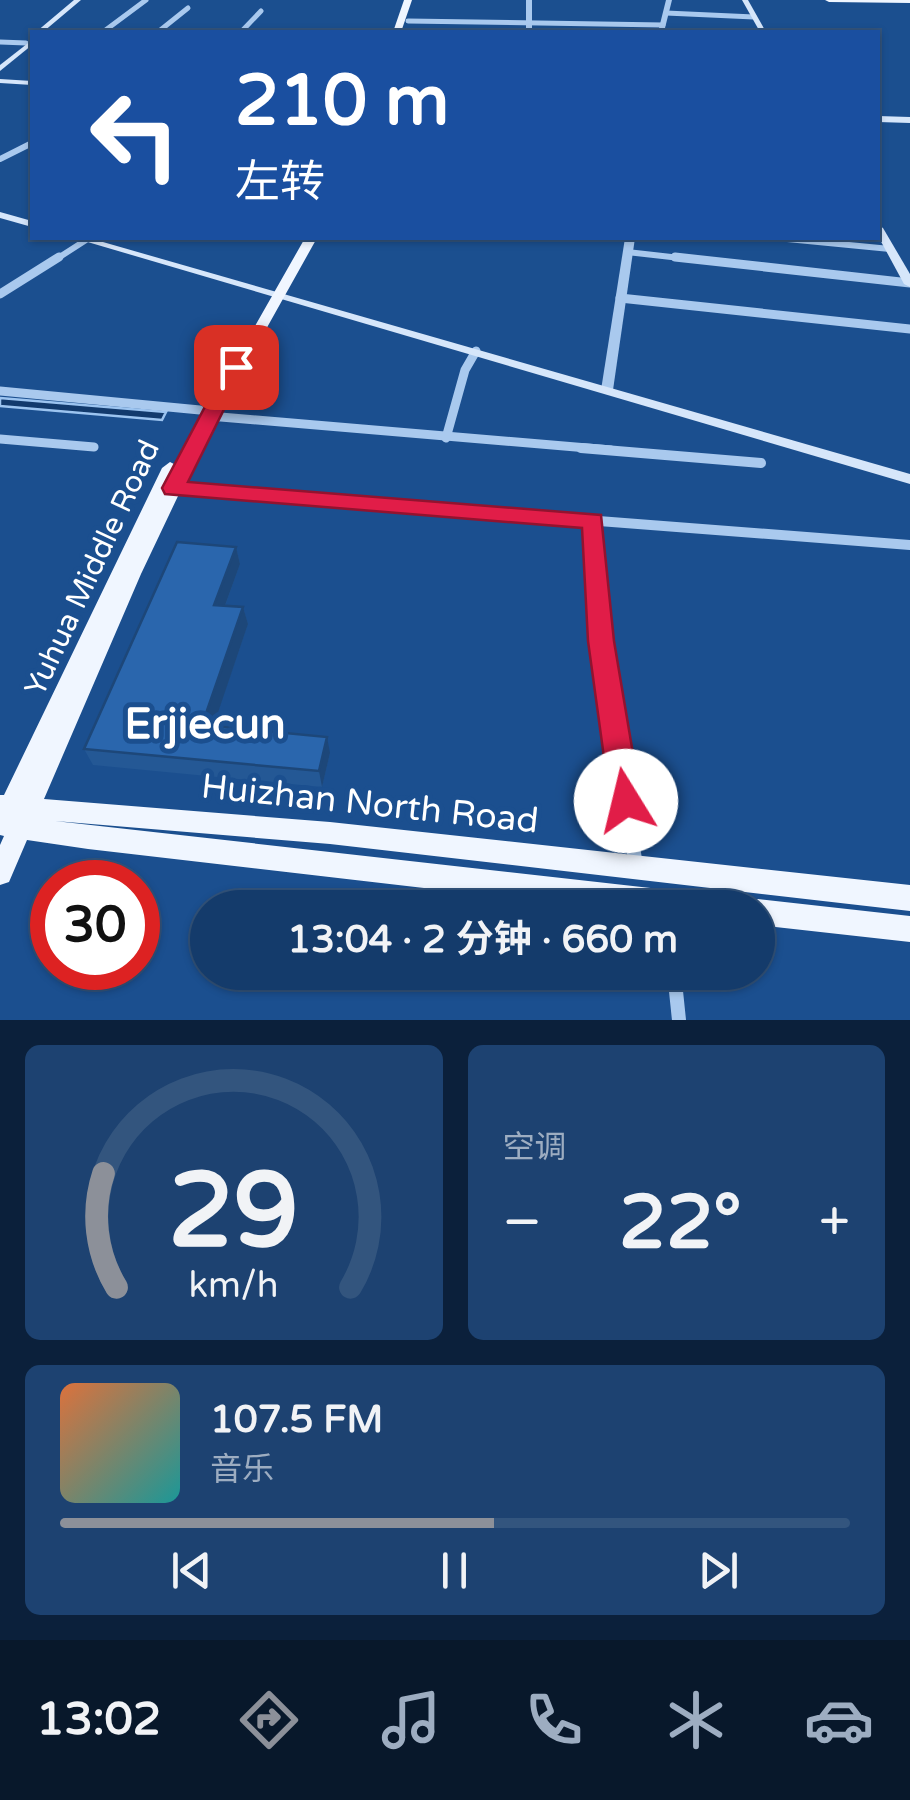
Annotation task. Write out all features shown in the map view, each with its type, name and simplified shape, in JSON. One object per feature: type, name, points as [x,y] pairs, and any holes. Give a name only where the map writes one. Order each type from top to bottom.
[{"type":"main road","points":[[45,30],[80,0]]},
{"type":"main road","points":[[402,30],[411,0]]},
{"type":"main road","points":[[402,30],[411,0]]},
{"type":"main road","points":[[744,0],[762,30]]},
{"type":"main road","points":[[830,0],[910,0]]},
{"type":"main road","points":[[0,67],[30,41]]},
{"type":"main road","points":[[0,81],[30,83]]},
{"type":"main road","points":[[880,118],[910,119]]},
{"type":"main road","points":[[0,215],[30,223]]},
{"type":"main road","points":[[880,234],[910,283]]},
{"type":"main road","points":[[91,240],[910,479]]},
{"type":"main road","name":"Yuhua Middle Road","points":[[9,818],[118,573],[301,240]]},
{"type":"main road","name":"Yuhua Middle Road","points":[[272,294],[310,240]]},
{"type":"main road","name":"Yuhua Middle Road","points":[[9,818],[173,488],[204,413]]},
{"type":"main road","points":[[0,873],[9,818]]},
{"type":"main road","name":"Huizhan North Road","points":[[9,818],[330,832],[910,898]]},
{"type":"main road","name":"Huizhan North Road","points":[[9,818],[88,838],[538,890]]},
{"type":"main road","points":[[775,914],[910,930]]},
{"type":"street","points":[[106,30],[146,0]]},
{"type":"street","points":[[529,30],[530,0]]},
{"type":"street","points":[[408,21],[662,29],[669,0]]},
{"type":"street","points":[[160,30],[188,8]]},
{"type":"street","points":[[243,30],[260,11]]},
{"type":"street","points":[[666,13],[754,17]]},
{"type":"street","points":[[0,42],[30,41]]},
{"type":"street","points":[[0,160],[30,144]]},
{"type":"street","points":[[0,294],[81,240]]},
{"type":"street","points":[[607,390],[630,240]]},
{"type":"street","points":[[797,240],[890,249]]},
{"type":"street","points":[[627,252],[910,283]]},
{"type":"street","points":[[620,298],[910,330]]},
{"type":"street","points":[[446,438],[466,365],[476,351]]},
{"type":"street","points":[[0,390],[446,438],[762,463]]},
{"type":"street","points":[[0,439],[94,447]]},
{"type":"street","points":[[173,488],[910,545]]},
{"type":"street","points":[[593,520],[601,641],[636,867]]},
{"type":"street","points":[[676,990],[679,1020]]},
{"type":"water","points":[[0,398],[166,412],[162,420],[0,406]]},
{"type":"building","points":[[177,542],[236,547],[214,605],[243,607],[202,725],[327,737],[319,771],[84,749]]},
{"type":"district","name":"Erjiecun","points":[[205,723]]},
{"type":"route","points":[[236,367],[173,488],[593,520],[601,641],[626,801]]}]
